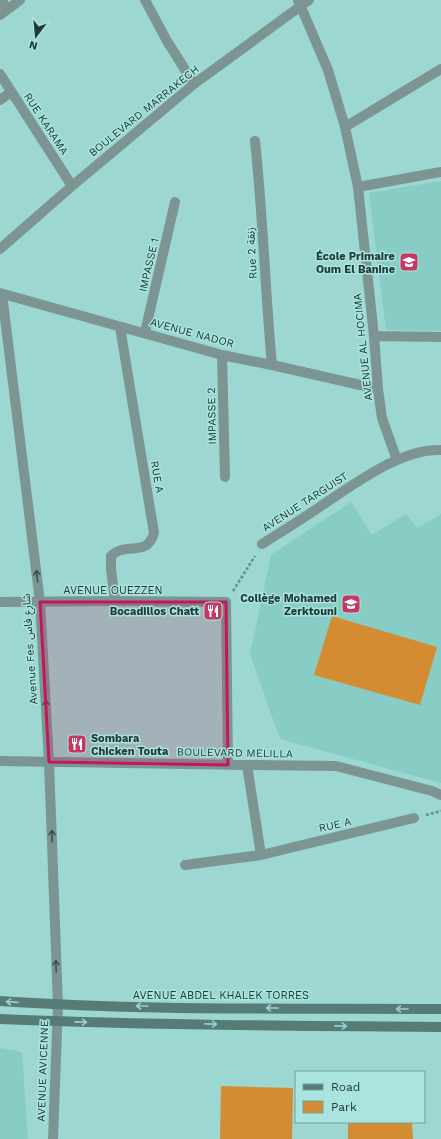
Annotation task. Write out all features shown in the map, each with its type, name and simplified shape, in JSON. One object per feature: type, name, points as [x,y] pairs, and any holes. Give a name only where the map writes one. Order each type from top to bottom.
[{"type":"main road","name":"AVENUE ABDEL KHALEK TORRES","points":[[0,1001],[58,1005],[441,1009]]},
{"type":"main road","points":[[0,1019],[272,1026],[441,1027]]},
{"type":"street","points":[[2,0],[4,13]]},
{"type":"street","points":[[4,13],[20,0]]},
{"type":"street","points":[[145,0],[167,41],[194,84]]},
{"type":"street","name":"BOULEVARD MARRAKECH","points":[[0,249],[72,186],[194,84],[299,3],[309,0]]},
{"type":"street","name":"AVENUE AL HOCIMA","points":[[299,3],[328,70],[346,127],[358,187],[382,418],[396,460]]},
{"type":"street","points":[[346,127],[441,68]]},
{"type":"street","name":"RUE KARAMA","points":[[0,74],[72,186]]},
{"type":"street","points":[[0,100],[11,92]]},
{"type":"street","name":"Rue 2 زنقة","points":[[255,141],[260,190],[267,313],[272,365]]},
{"type":"street","points":[[358,187],[441,172]]},
{"type":"street","name":"IMPASSE 1","points":[[145,332],[175,202]]},
{"type":"street","name":"AVENUE NADOR","points":[[1,293],[120,327],[145,332],[222,355],[378,390]]},
{"type":"street","name":"Avenue Fes شارع فاس","points":[[1,293],[40,602],[49,762],[58,1005]]},
{"type":"street","name":"RUE A","points":[[115,601],[111,556],[116,551],[141,548],[152,540],[154,533],[120,327]]},
{"type":"street","points":[[374,336],[441,337]]},
{"type":"street","name":"IMPASSE 2","points":[[222,355],[225,477]]},
{"type":"street","name":"AVENUE TARGUIST","points":[[262,544],[350,487],[396,460],[418,452],[441,450]]},
{"type":"street","name":"AVENUE OUEZZEN","points":[[0,602],[226,602]]},
{"type":"street","points":[[226,602],[228,764]]},
{"type":"street","name":"BOULEVARD MELILLA","points":[[0,761],[336,766],[432,790],[441,794]]},
{"type":"street","points":[[247,765],[261,855]]},
{"type":"street","name":"RUE A","points":[[185,865],[261,855],[414,818]]},
{"type":"street","name":"AVENUE AVICENNE","points":[[53,1139],[58,1005]]},
{"type":"path","name":"AVENUE TARGUIST","points":[[226,602],[262,544]]},
{"type":"highlighted area","points":[[40,602],[226,602],[228,765],[49,762]]},
{"type":"shaded area","name":"École Primaire Oum El Banine","points":[[441,181],[441,331],[386,330],[369,193]]},
{"type":"shaded area","name":"Collège Mohamed Zerktouni","points":[[351,502],[372,535],[406,514],[417,528],[441,514],[441,783],[280,739],[250,654],[271,555]]},
{"type":"shaded area","points":[[0,1048],[22,1052],[28,1139],[0,1139]]},
{"type":"green space","points":[[332,616],[437,647],[420,705],[314,675]]},
{"type":"green space","points":[[221,1086],[293,1088],[292,1139],[220,1139]]},
{"type":"green space","points":[[348,1123],[412,1123],[413,1139],[348,1139]]},
{"type":"place","name":"École Primaire Oum El Banine","points":[[409,262]]},
{"type":"place","name":"Collège Mohamed Zerktouni","points":[[351,604]]},
{"type":"place","name":"Bocadillos Chatt","points":[[213,611]]},
{"type":"place","name":"Sombara Chicken Touta","points":[[77,744]]}]
